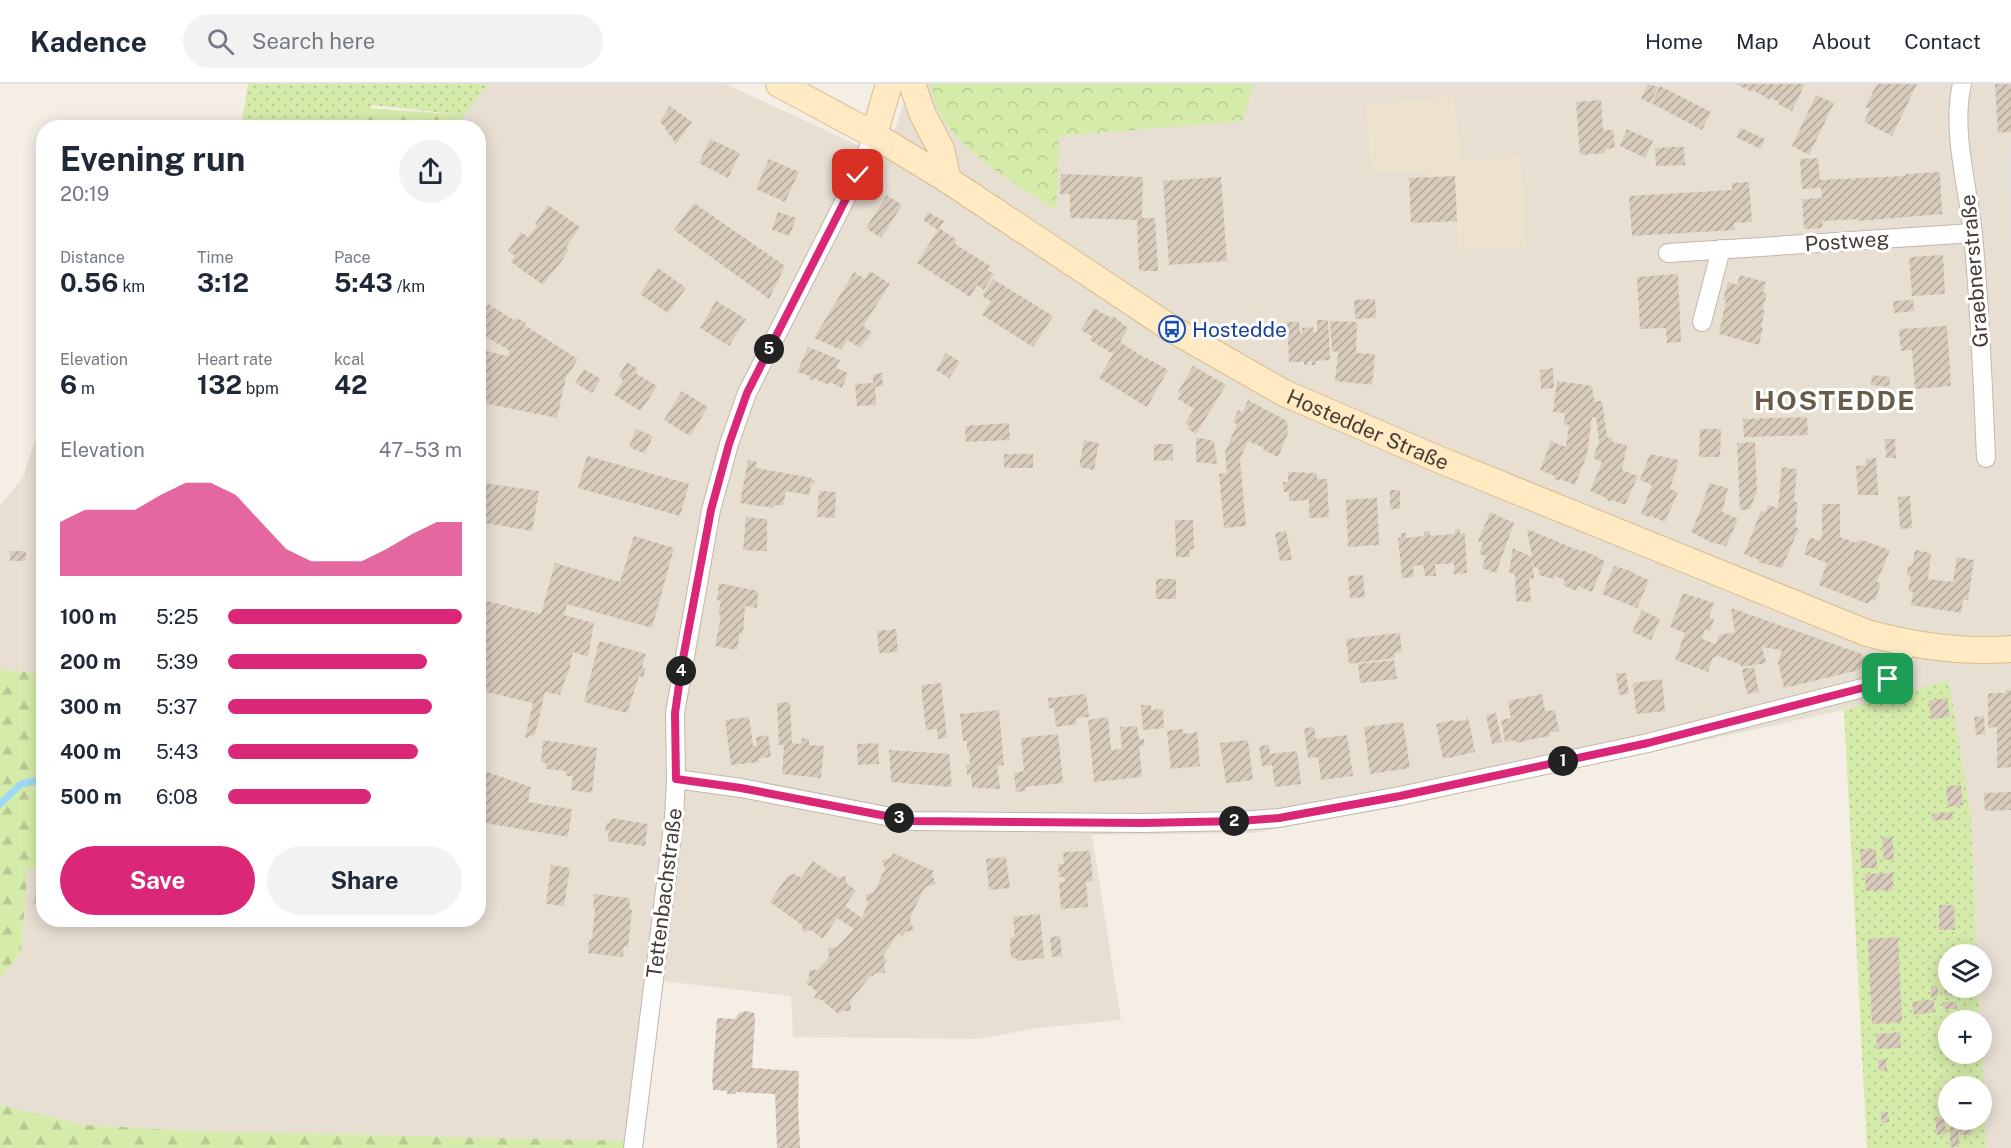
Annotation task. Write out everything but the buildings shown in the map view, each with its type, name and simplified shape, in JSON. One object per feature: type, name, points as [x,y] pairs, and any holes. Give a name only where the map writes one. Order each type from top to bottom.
[{"type":"main road","name":"Hostedder Straße","points":[[779,84],[874,135],[948,180],[1162,322],[1284,393],[1433,457],[1867,633],[1908,644],[1980,650],[2011,649]]},
{"type":"main road","points":[[874,135],[889,84]]},
{"type":"main road","points":[[912,84],[929,129],[941,148],[948,180]]},
{"type":"street","name":"Graebnerstraße","points":[[1962,84],[1958,108],[1973,233],[1982,352],[1986,458]]},
{"type":"street","name":"Tettenbachstraße","points":[[633,1148],[672,828],[676,779],[675,713],[711,510],[729,444],[747,393],[853,184],[874,135]]},
{"type":"street","name":"Postweg","points":[[1668,253],[1973,233]]},
{"type":"street","points":[[1702,322],[1721,249]]},
{"type":"street","points":[[676,779],[741,788],[912,821],[1143,823],[1279,818],[1400,796],[1648,743],[1878,684],[1888,679],[1908,644]]},
{"type":"shaded area","points":[[488,84],[726,84],[881,156],[896,127],[909,84],[2011,84],[2011,1148],[1986,1148],[1985,1130],[1992,1130],[1992,1076],[1983,1076],[1982,1064],[1992,1064],[1992,1010],[1980,1010],[1979,998],[1992,998],[1992,944],[1977,944],[1971,817],[1949,681],[1844,710],[1406,805],[1254,833],[1092,835],[1121,1020],[1037,1028],[977,1039],[793,1037],[791,996],[653,980],[633,1141],[194,1131],[85,1125],[0,1105],[0,978],[21,952],[28,868],[36,869],[36,927],[486,927],[486,120],[460,120]]},
{"type":"shaded area","points":[[1454,96],[1461,160],[1520,157],[1527,250],[1458,249],[1457,221],[1411,223],[1409,178],[1426,177],[1427,171],[1371,172],[1366,105]]},
{"type":"shaded area","points":[[2006,147],[2011,147],[2011,248],[2006,155]]},
{"type":"shaded area","points":[[36,437],[36,673],[0,669],[0,506],[23,477]]},
{"type":"green space","points":[[248,84],[488,84],[464,115],[372,105],[365,120],[242,120]]},
{"type":"green space","points":[[931,84],[1253,84],[1243,121],[1059,136],[1056,210],[990,167],[960,141],[948,127],[939,111]]},
{"type":"green space","points":[[363,108],[464,115],[460,120],[359,120]]},
{"type":"green space","points":[[0,669],[36,673],[36,869],[28,868],[21,952],[0,978]]},
{"type":"green space","points":[[1949,680],[1971,817],[1977,944],[1938,944],[1938,998],[1979,998],[1980,1010],[1938,1010],[1938,1064],[1983,1064],[1983,1076],[1938,1076],[1938,1130],[1985,1130],[1986,1148],[1867,1148],[1844,710]]},
{"type":"green space","points":[[0,1105],[85,1125],[194,1131],[633,1141],[633,1148],[0,1148]]},
{"type":"waterway","points":[[0,804],[21,784],[36,781]]},
{"type":"place","name":"Hostedde","points":[[1172,329]]},
{"type":"district","name":"HOSTEDDE","points":[[1835,400]]},
{"type":"route","points":[[858,175],[747,393],[729,444],[711,510],[682,664],[675,713],[676,779],[741,788],[912,821],[1143,823],[1279,818],[1400,796],[1648,743],[1878,684],[1888,679]]}]
